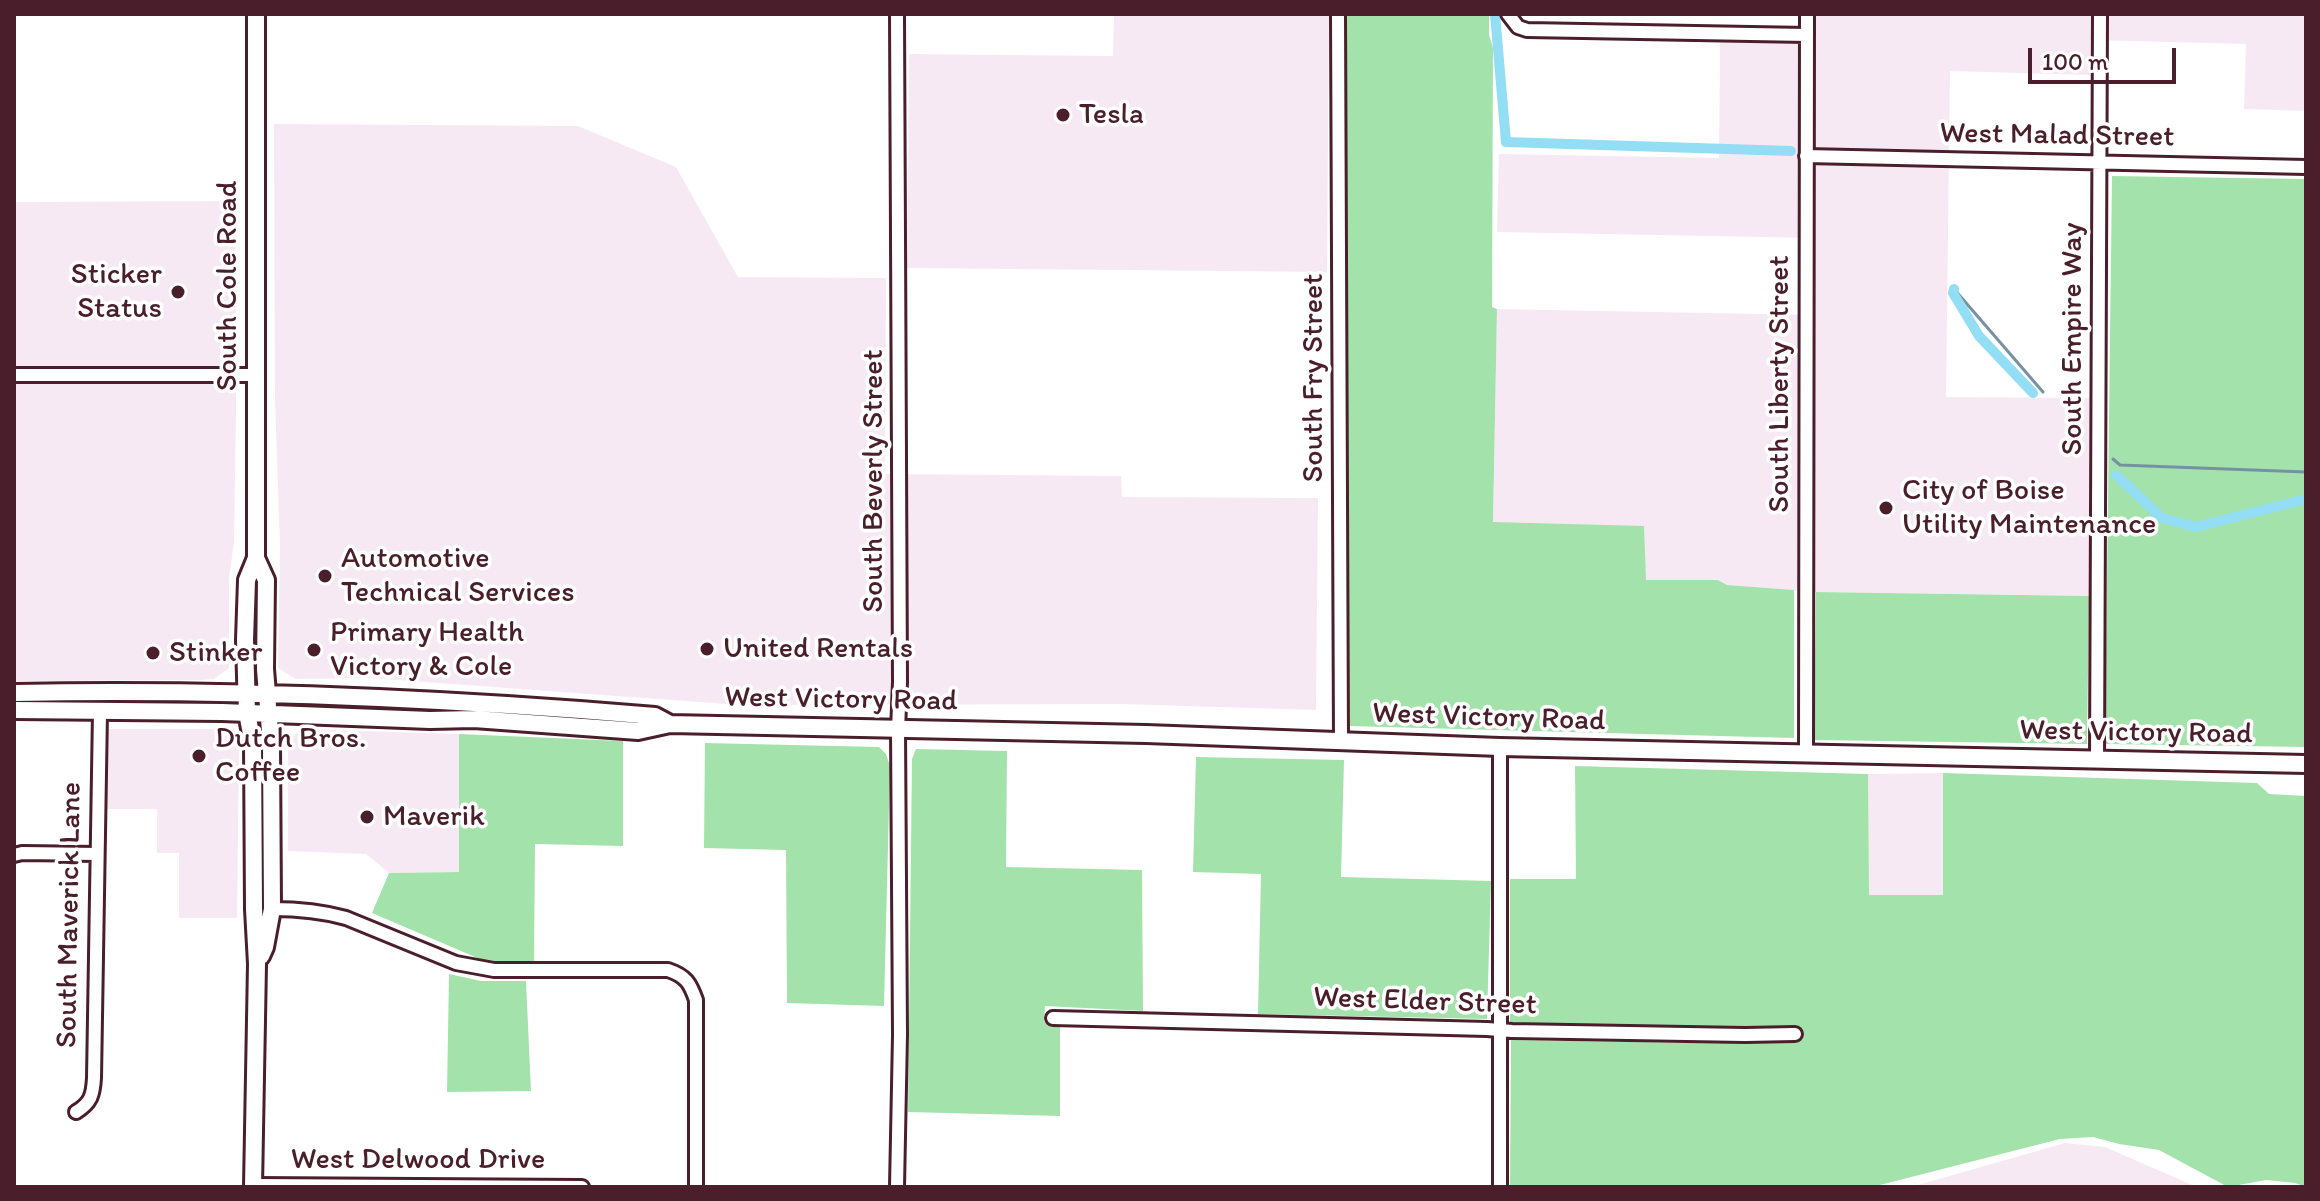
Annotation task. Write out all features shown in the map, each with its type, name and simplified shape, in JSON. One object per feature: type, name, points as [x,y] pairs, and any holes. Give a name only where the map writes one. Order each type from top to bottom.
[{"type":"main road","name":"South Cole Road","points":[[253,1186],[257,964],[253,744],[245,693],[247,580],[256,558],[256,14]]},
{"type":"main road","name":"South Cole Road","points":[[256,558],[266,580],[265,669],[271,744],[272,909],[265,947],[257,964]]},
{"type":"main road","name":"West Victory Road","points":[[14,693],[245,693],[522,705],[655,716],[670,724]]},
{"type":"main road","name":"West Victory Road","points":[[14,710],[474,719],[638,731],[670,724],[1146,734],[1500,747],[2306,764]]},
{"type":"main road","name":"West Victory Road","points":[[560,725],[613,721],[619,713]]},
{"type":"main road","name":"South Cole Road","points":[[255,875],[257,890],[272,909]]},
{"type":"street","name":"South Beverly Street","points":[[897,14],[900,682],[897,1187]]},
{"type":"street","name":"South Fry Street","points":[[1338,14],[1341,741]]},
{"type":"street","name":"South Liberty Street","points":[[1806,754],[1807,14]]},
{"type":"street","name":"South Empire Way","points":[[2097,760],[2100,14]]},
{"type":"street","points":[[1510,18],[1518,27],[1527,30],[1807,35]]},
{"type":"street","name":"West Malad Street","points":[[1806,156],[2306,167]]},
{"type":"street","points":[[14,375],[256,375]]},
{"type":"street","name":"South Maverick Lane","points":[[76,1112],[88,1105],[93,1092],[100,712]]},
{"type":"street","points":[[1500,747],[1500,1187]]},
{"type":"street","points":[[14,855],[97,854]]},
{"type":"street","points":[[272,909],[328,913],[456,963],[494,970],[668,970],[680,974],[690,983],[696,1000],[696,1187]]},
{"type":"street","name":"West Elder Street","points":[[1053,1018],[1795,1034]]},
{"type":"street","name":"West Delwood Drive","points":[[253,1186],[582,1187]]},
{"type":"shaded area","points":[[1114,14],[1329,14],[1327,272],[907,268],[909,54],[1113,56]]},
{"type":"shaded area","points":[[1815,14],[2306,14],[2306,111],[2244,109],[2246,44],[2091,40],[2090,75],[1950,71],[1946,397],[2089,398],[2089,596],[1816,592],[1727,585],[1718,580],[1646,580],[1493,522],[1497,309],[1814,315],[1815,238],[1497,232],[1499,154],[1719,158],[1720,39],[1814,38]]},
{"type":"shaded area","points":[[274,124],[578,126],[676,167],[738,277],[886,278],[885,474],[1121,476],[1122,497],[1318,498],[1316,710],[1120,704],[740,705],[369,678],[296,679],[278,668],[280,546],[275,400]]},
{"type":"shaded area","points":[[235,201],[236,413],[234,542],[229,579],[229,668],[214,679],[201,680],[14,681],[14,202]]},
{"type":"shaded area","points":[[95,729],[222,729],[239,747],[237,918],[179,918],[179,853],[157,853],[157,809],[95,809]]},
{"type":"shaded area","points":[[299,729],[459,734],[459,872],[389,873],[366,854],[288,851],[288,745]]},
{"type":"shaded area","points":[[1943,773],[1943,895],[1868,895],[1868,774]]},
{"type":"shaded area","points":[[2065,1143],[2105,1147],[2197,1187],[1911,1187]]},
{"type":"green space","points":[[1347,14],[1489,14],[1489,35],[1493,48],[1492,307],[1497,309],[1493,522],[1644,526],[1646,580],[1718,580],[1727,585],[1794,590],[1794,738],[1347,726]]},
{"type":"green space","points":[[2112,176],[2306,179],[2306,747],[2105,744]]},
{"type":"green space","points":[[1816,592],[2089,596],[2087,744],[1814,740]]},
{"type":"green space","points":[[459,734],[623,741],[623,846],[535,844],[534,962],[487,962],[372,913],[389,873],[459,872]]},
{"type":"green space","points":[[705,743],[879,747],[886,754],[890,766],[884,1006],[787,1003],[786,850],[704,848]]},
{"type":"green space","points":[[916,749],[1007,751],[1006,867],[1142,870],[1143,1011],[1045,1006],[1044,1022],[1060,1022],[1060,1116],[908,1112],[912,759]]},
{"type":"green space","points":[[1196,757],[1344,760],[1341,877],[1491,881],[1487,1019],[1258,1014],[1261,874],[1193,872]]},
{"type":"green space","points":[[1575,766],[1868,774],[1869,895],[1943,895],[1943,773],[2257,783],[2269,794],[2306,796],[2306,1187],[2266,1180],[2228,1187],[2159,1150],[2093,1137],[2060,1139],[1872,1187],[1510,1187],[1511,1040],[1693,1043],[1800,1039],[1799,1028],[1510,1024],[1510,879],[1576,879]]},
{"type":"green space","points":[[449,974],[481,981],[526,981],[531,1091],[447,1092]]},
{"type":"waterway","points":[[1495,14],[1506,142],[1791,151]]},
{"type":"waterway","points":[[1954,289],[2043,392]]},
{"type":"waterway","points":[[1954,289],[1953,293],[1979,336],[2033,393]]},
{"type":"waterway","points":[[2113,459],[2120,465],[2306,472]]},
{"type":"waterway","points":[[2116,475],[2162,518],[2196,527],[2306,499]]},
{"type":"place","name":"Tesla","points":[[1063,115]]},
{"type":"place","name":"Sticker Status","points":[[178,292]]},
{"type":"place","name":"City of Boise Utility Maintenance","points":[[1886,508]]},
{"type":"place","name":"Automotive Technical Services","points":[[325,576]]},
{"type":"place","name":"United Rentals","points":[[707,649]]},
{"type":"place","name":"Primary Health Victory & Cole","points":[[314,650]]},
{"type":"place","name":"Stinker","points":[[153,653]]},
{"type":"place","name":"Dutch Bros. Coffee","points":[[199,756]]},
{"type":"place","name":"Maverik","points":[[367,817]]}]
